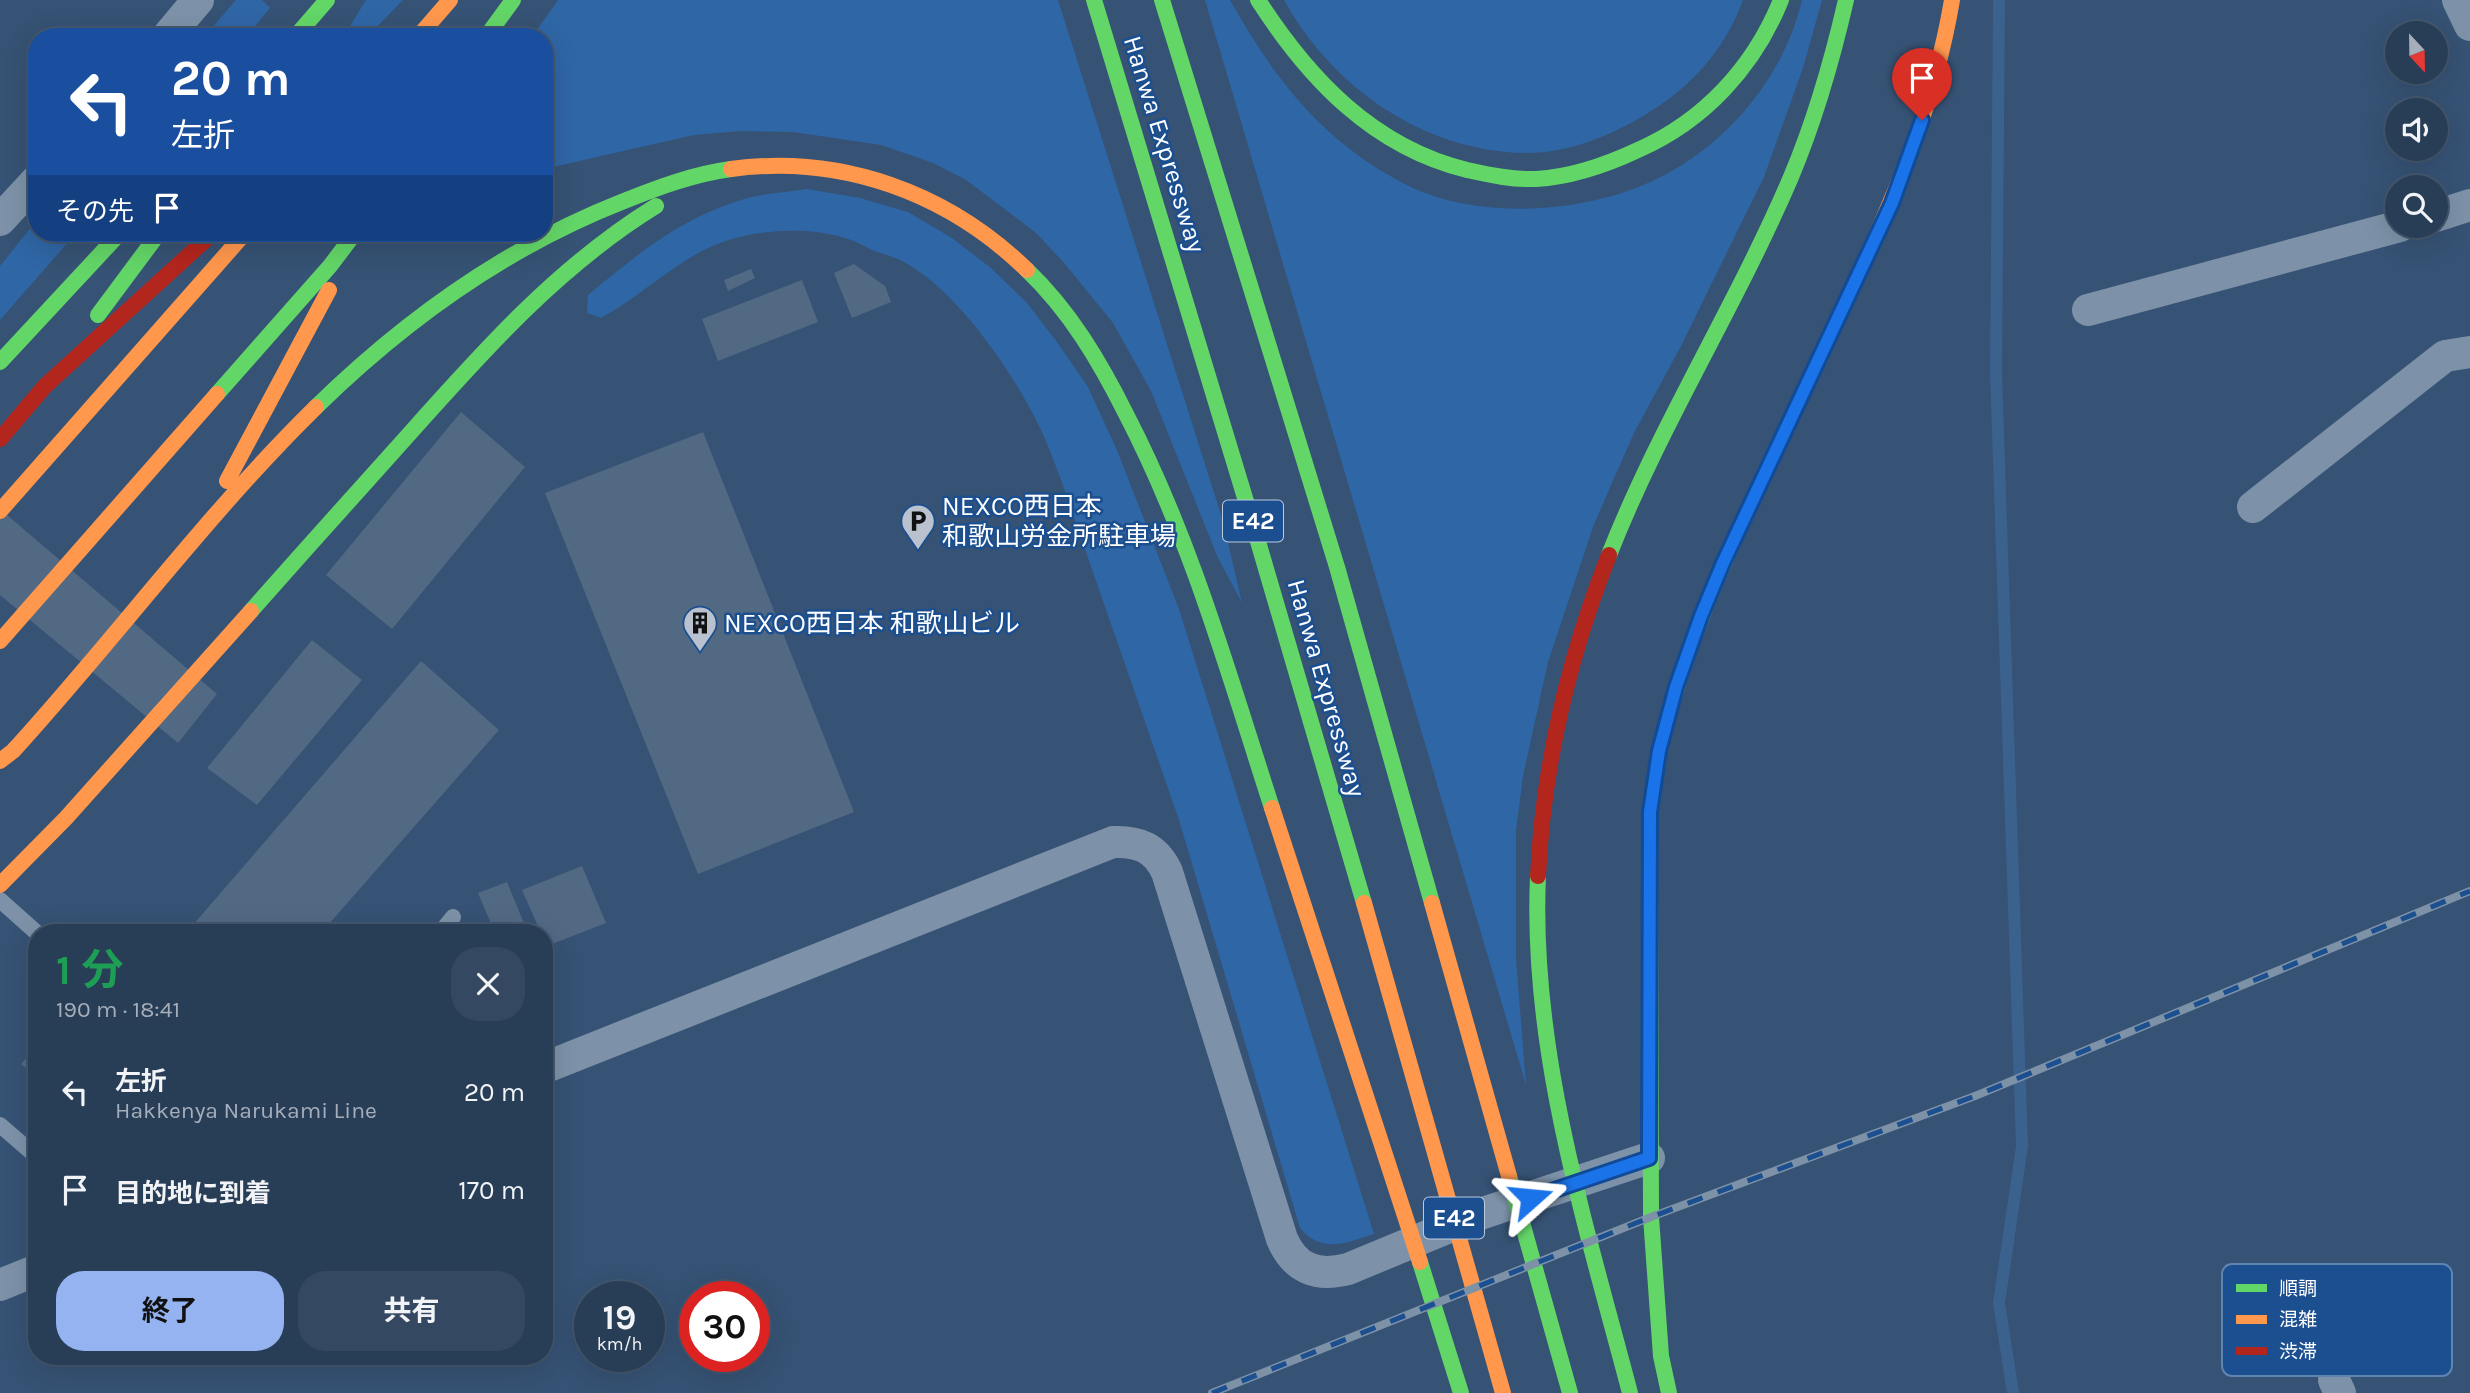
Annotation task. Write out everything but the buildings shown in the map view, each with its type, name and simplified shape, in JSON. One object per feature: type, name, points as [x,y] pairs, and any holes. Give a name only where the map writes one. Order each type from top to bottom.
[{"type":"main road","points":[[303,28],[329,0]]},
{"type":"main road","points":[[310,28],[329,0]]},
{"type":"main road","points":[[426,28],[450,0]]},
{"type":"main road","points":[[493,28],[513,0]]},
{"type":"main road","name":"Hanwa Expressway","points":[[1094,0],[1202,346],[1405,1043],[1503,1393]]},
{"type":"main road","name":"Hanwa Expressway","points":[[1162,0],[1336,567],[1570,1393]]},
{"type":"main road","points":[[1258,0],[1274,27],[1321,86],[1359,120],[1390,140],[1422,156],[1460,169],[1503,177],[1541,179],[1608,163],[1675,133],[1726,90],[1764,34],[1781,0]]},
{"type":"main road","points":[[1630,1393],[1564,1130],[1544,1012],[1538,963],[1537,923],[1542,818],[1576,654],[1618,531],[1685,391],[1781,204],[1829,72],[1846,0]]},
{"type":"main road","points":[[1669,1393],[1661,1356],[1649,1158],[1650,812],[1659,751],[1701,616],[1723,563],[1892,203],[1936,76],[1947,35],[1952,0]]},
{"type":"main road","points":[[0,885],[66,818],[523,311],[571,267],[652,208],[683,192],[733,175],[780,164]]},
{"type":"main road","points":[[553,232],[576,219],[670,184],[729,168],[780,164],[814,165],[885,181],[922,194],[957,214],[998,243],[1029,271],[1074,324],[1147,454],[1208,611],[1358,1067],[1461,1393]]},
{"type":"main road","points":[[0,362],[112,242]]},
{"type":"main road","points":[[0,439],[44,386],[152,242]]},
{"type":"main road","points":[[44,386],[203,242]]},
{"type":"main road","points":[[0,511],[236,242]]},
{"type":"main road","points":[[0,641],[350,242]]},
{"type":"main road","points":[[204,526],[353,242]]},
{"type":"main road","points":[[0,768],[7,756],[104,648],[204,526],[286,438],[412,321],[494,264],[534,242]]},
{"type":"street","points":[[175,28],[198,0]]},
{"type":"street","points":[[2458,0],[2470,25]]},
{"type":"street","points":[[0,220],[28,190]]},
{"type":"street","points":[[2448,212],[2470,205]]},
{"type":"street","points":[[2088,310],[2385,230]]},
{"type":"street","points":[[2253,507],[2445,356],[2470,352]]},
{"type":"street","points":[[553,1064],[1113,842],[1127,841],[1150,849],[1161,859],[1167,872],[1282,1239],[1288,1253],[1302,1265],[1326,1273],[1348,1269],[1483,1213],[1649,1158]]},
{"type":"street","points":[[0,1285],[28,1274]]},
{"type":"lane","points":[[0,900],[28,925]]},
{"type":"lane","points":[[447,924],[453,917]]},
{"type":"lane","points":[[0,1125],[28,1149]]},
{"type":"shaded area","points":[[236,0],[262,0],[270,8],[253,28],[212,28]]},
{"type":"shaded area","points":[[366,0],[403,0],[376,28],[349,28]]},
{"type":"shaded area","points":[[558,0],[1058,0],[1223,521],[1242,603],[1218,558],[1151,391],[1113,323],[1036,233],[966,180],[933,163],[881,145],[793,132],[741,131],[694,135],[553,167],[553,28],[538,28]]},
{"type":"shaded area","points":[[1205,0],[1230,0],[1282,81],[1323,126],[1372,165],[1401,182],[1432,195],[1466,204],[1539,208],[1612,196],[1645,184],[1698,154],[1719,137],[1756,97],[1784,50],[1802,0],[1822,0],[1803,68],[1764,177],[1680,348],[1634,433],[1593,527],[1548,662],[1523,776],[1516,831],[1516,959],[1526,1085]]},
{"type":"shaded area","points":[[1284,0],[1743,0],[1716,51],[1677,93],[1631,123],[1602,137],[1572,147],[1524,153],[1487,149],[1451,140],[1416,127],[1384,108],[1354,86],[1328,60],[1304,31]]},
{"type":"shaded area","points":[[807,189],[860,198],[908,212],[952,238],[991,268],[1027,303],[1088,387],[1117,450],[1179,609],[1374,1234],[1344,1243],[1326,1244],[1308,1236],[1300,1228],[1179,820],[1061,480],[1045,440],[1014,381],[962,311],[943,291],[902,261],[834,235],[775,231],[714,245],[601,318],[587,313],[588,295],[644,251],[682,226],[748,198]]},
{"type":"shaded area","points":[[28,231],[28,242],[68,242],[0,320],[0,266]]},
{"type":"waterway","points":[[1999,0],[1996,373],[2022,1146],[1999,1303],[2013,1393]]},
{"type":"railway","points":[[1212,1393],[1651,1217],[1975,1096],[2470,891]]},
{"type":"traffic: fast","points":[[303,28],[327,0]]},
{"type":"traffic: fast","points":[[493,28],[513,0]]},
{"type":"traffic: fast","points":[[1094,0],[1252,521],[1364,903]]},
{"type":"traffic: fast","points":[[1162,0],[1337,567],[1432,903]]},
{"type":"traffic: fast","points":[[1258,0],[1299,57],[1346,106],[1373,127],[1402,145],[1433,159],[1476,172],[1527,179],[1562,176],[1601,165],[1638,150],[1684,124],[1724,89],[1741,69],[1757,48],[1781,0]]},
{"type":"traffic: fast","points":[[1609,555],[1651,459],[1747,272],[1791,177],[1822,90],[1846,0]]},
{"type":"traffic: fast","points":[[553,233],[624,201],[677,182],[731,169]]},
{"type":"traffic: fast","points":[[251,611],[439,401],[525,310],[588,255],[656,206]]},
{"type":"traffic: fast","points":[[0,362],[112,242]]},
{"type":"traffic: fast","points":[[98,315],[152,242]]},
{"type":"traffic: fast","points":[[217,394],[348,242]]},
{"type":"traffic: fast","points":[[316,407],[422,315],[498,263],[535,242]]},
{"type":"traffic: fast","points":[[1027,270],[1057,302],[1095,356],[1149,461],[1207,608],[1272,808]]},
{"type":"traffic: fast","points":[[1669,1393],[1661,1356],[1651,1217],[1650,812],[1660,748],[1680,677],[1719,575],[1764,476]]},
{"type":"traffic: fast","points":[[1538,876],[1538,942],[1552,1072],[1579,1202],[1630,1393]]},
{"type":"traffic: fast","points":[[1509,1176],[1570,1393]]},
{"type":"traffic: fast","points":[[1420,1262],[1461,1393]]},
{"type":"traffic: slow","points":[[426,28],[450,0]]},
{"type":"traffic: slow","points":[[1764,476],[1863,265],[1910,154],[1934,79],[1952,0]]},
{"type":"traffic: slow","points":[[731,169],[772,166],[813,168],[853,174],[891,185],[928,200],[963,220],[996,243],[1027,270]]},
{"type":"traffic: slow","points":[[0,511],[237,242]]},
{"type":"traffic: slow","points":[[227,481],[329,290]]},
{"type":"traffic: slow","points":[[0,641],[217,394]]},
{"type":"traffic: slow","points":[[0,761],[13,751],[51,708],[237,490],[316,407]]},
{"type":"traffic: slow","points":[[0,885],[66,818],[251,611]]},
{"type":"traffic: slow","points":[[1272,808],[1420,1262]]},
{"type":"traffic: slow","points":[[1364,903],[1503,1393]]},
{"type":"traffic: slow","points":[[1432,903],[1509,1176]]},
{"type":"traffic: jam","points":[[0,439],[45,386],[203,242]]},
{"type":"traffic: jam","points":[[1538,876],[1546,794],[1560,712],[1582,633],[1609,555]]},
{"type":"place","name":"NEXCO西日本 和歌山労金所駐車場","points":[[918,551]]},
{"type":"place","name":"NEXCO西日本 和歌山ビル","points":[[700,653]]},
{"type":"route","points":[[1531,1198],[1649,1158],[1650,812],[1659,751],[1676,687],[1723,563],[1892,203],[1922,120]]}]
